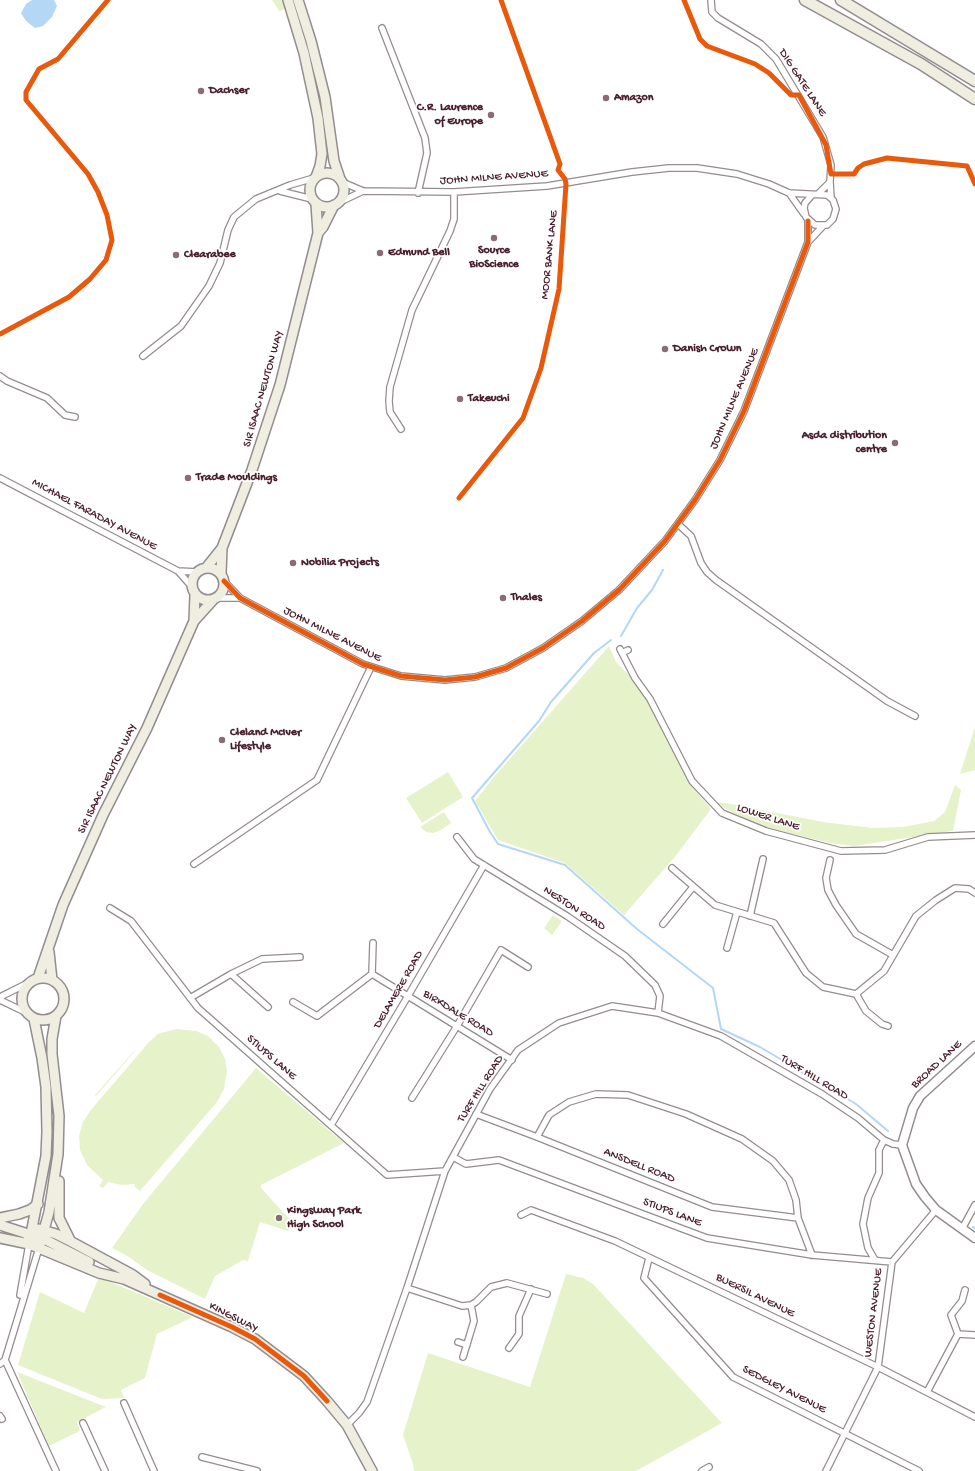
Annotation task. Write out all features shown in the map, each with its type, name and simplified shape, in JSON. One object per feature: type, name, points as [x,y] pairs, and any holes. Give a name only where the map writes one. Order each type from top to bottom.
[{"type":"highway","points":[[805,0],[921,64],[975,100]]},
{"type":"highway","points":[[841,0],[975,81]]},
{"type":"main road","points":[[288,0],[304,53],[319,124],[322,154],[320,166],[310,188],[314,201],[325,207],[336,204],[344,193],[334,161],[325,97],[311,41],[298,0]]},
{"type":"main road","points":[[315,178],[328,173],[341,181]]},
{"type":"main road","name":"SIR ISAAC NEWTON WAY","points":[[202,570],[222,548],[252,470],[280,385],[318,233],[314,201]]},
{"type":"main road","name":"SIR ISAAC NEWTON WAY","points":[[318,233],[336,204]]},
{"type":"main road","name":"SIR ISAAC NEWTON WAY","points":[[222,548],[223,577]]},
{"type":"main road","points":[[202,570],[217,570],[223,577],[223,590],[215,599],[203,600],[194,591],[193,579],[202,570]]},
{"type":"main road","name":"SIR ISAAC NEWTON WAY","points":[[194,591],[194,621]]},
{"type":"main road","name":"SIR ISAAC NEWTON WAY","points":[[38,978],[49,948],[76,887],[103,815],[147,728],[194,621],[215,599]]},
{"type":"main road","name":"SIR ISAAC NEWTON WAY","points":[[49,948],[52,980]]},
{"type":"main road","points":[[56,1016],[46,1021],[34,1019],[25,1012],[21,1000],[22,994],[28,983],[38,978],[52,980],[62,990],[64,997],[64,1004],[56,1016],[52,1039],[52,1054],[59,1116],[58,1211],[61,1223],[70,1241]]},
{"type":"main road","points":[[0,1224],[19,1230],[30,1240],[46,1156],[46,1087],[34,1019]]},
{"type":"main road","name":"BROAD LANE","points":[[902,1145],[914,1108],[920,1096],[975,1046]]},
{"type":"main road","points":[[902,1145],[908,1156],[916,1184],[936,1210],[975,1238]]},
{"type":"main road","points":[[33,1227],[36,1235],[42,1239],[58,1154]]},
{"type":"main road","points":[[0,1218],[30,1210],[38,1204]]},
{"type":"main road","points":[[0,1224],[33,1227]]},
{"type":"main road","name":"KINGSWAY","points":[[0,1238],[30,1240],[42,1239],[56,1234],[133,1275],[160,1295]]},
{"type":"main road","name":"KINGSWAY","points":[[42,1239],[98,1273],[124,1279],[232,1327],[255,1339],[304,1376],[347,1425],[372,1471]]},
{"type":"street","name":"DIG GATE LANE","points":[[711,0],[712,12],[718,18],[761,44],[776,59],[804,104],[826,145],[831,165],[831,198]]},
{"type":"street","points":[[382,28],[425,138],[427,153],[418,193]]},
{"type":"street","name":"JOHN MILNE AVENUE","points":[[341,181],[363,191],[418,193],[454,192],[547,186],[632,172],[669,168],[697,168],[737,174],[769,184],[789,193],[815,194]]},
{"type":"street","points":[[143,356],[181,326],[209,286],[220,263],[228,230],[234,217],[246,206],[268,194],[290,185],[315,178]]},
{"type":"street","points":[[804,214],[805,203],[830,182]]},
{"type":"street","points":[[279,190],[314,201]]},
{"type":"street","name":"JOHN MILNE AVENUE","points":[[336,204],[363,191]]},
{"type":"street","points":[[401,429],[393,418],[389,406],[390,387],[408,321],[452,225],[454,192]]},
{"type":"street","points":[[789,193],[808,220],[815,225],[823,226],[830,223],[836,214],[835,204],[831,198],[815,194]]},
{"type":"street","name":"JOHN MILNE AVENUE","points":[[223,577],[240,598],[371,667],[401,676],[446,680],[481,675],[515,664],[559,638],[601,606],[637,572],[679,525],[720,460],[736,429],[808,242],[808,220]]},
{"type":"street","name":"JOHN MILNE AVENUE","points":[[808,242],[823,226]]},
{"type":"street","points":[[0,376],[7,381],[47,398],[65,415],[76,417]]},
{"type":"street","name":"MICHAEL FARADAY AVENUE","points":[[0,478],[178,571]]},
{"type":"street","points":[[679,525],[691,536],[704,568],[716,580],[887,701],[915,716]]},
{"type":"street","points":[[178,571],[202,570]]},
{"type":"street","points":[[178,571],[194,591]]},
{"type":"street","name":"JOHN MILNE AVENUE","points":[[215,599],[240,598]]},
{"type":"street","name":"LOWER LANE","points":[[628,650],[621,651],[635,678],[650,699],[692,781],[722,813],[766,831],[842,851],[885,850],[928,837],[975,835]]},
{"type":"street","points":[[194,864],[317,780],[371,667]]},
{"type":"street","name":"NESTON ROAD","points":[[457,837],[474,859],[567,916],[625,956],[655,985],[660,996],[658,1013]]},
{"type":"street","points":[[750,916],[763,859]]},
{"type":"street","points":[[830,860],[826,878],[828,890],[836,904],[856,934],[893,955]]},
{"type":"street","name":"DELAMERE ROAD","points":[[331,1125],[484,865]]},
{"type":"street","points":[[672,868],[714,905],[774,923],[806,973],[823,986],[856,994],[866,1011],[882,1024],[888,1026]]},
{"type":"street","points":[[663,924],[694,887]]},
{"type":"street","points":[[856,994],[884,971],[916,916],[936,900],[955,888],[970,889],[975,892]]},
{"type":"street","name":"STIUPS LANE","points":[[110,908],[131,921],[198,1008],[387,1175],[445,1171]]},
{"type":"street","points":[[727,948],[737,912]]},
{"type":"street","points":[[293,1002],[317,1016],[372,974],[373,943]]},
{"type":"street","points":[[412,1098],[457,1026],[501,950],[528,967]]},
{"type":"street","points":[[190,998],[231,974],[262,959],[300,957]]},
{"type":"street","points":[[231,974],[268,1007]]},
{"type":"street","name":"BIRKDALE ROAD","points":[[372,974],[512,1060]]},
{"type":"street","points":[[0,998],[28,983]]},
{"type":"street","points":[[0,998],[25,1012]]},
{"type":"street","name":"TURF HILL ROAD","points":[[347,1425],[367,1402],[407,1288],[445,1171],[490,1089],[518,1050],[558,1023],[612,1006],[658,1013],[707,1031],[739,1047],[822,1094],[858,1118],[884,1140],[893,1144],[902,1145]]},
{"type":"street","points":[[537,1137],[549,1115],[568,1102],[596,1094],[628,1095],[686,1114],[742,1139],[773,1161],[789,1180],[796,1200],[798,1218],[812,1255]]},
{"type":"street","name":"ANSDELL ROAD","points":[[476,1114],[712,1207],[798,1218]]},
{"type":"street","points":[[875,1260],[868,1248],[863,1224],[868,1198],[878,1173],[879,1150],[884,1140]]},
{"type":"street","name":"STIUPS LANE","points":[[453,1157],[466,1164],[499,1160],[708,1238],[812,1255],[892,1262]]},
{"type":"street","points":[[962,1229],[975,1205]]},
{"type":"street","name":"BUERSIL AVENUE","points":[[520,1215],[531,1210],[615,1241],[878,1367],[975,1417]]},
{"type":"street","name":"WESTON AVENUE","points":[[826,1471],[878,1367],[892,1262],[936,1210]]},
{"type":"street","points":[[42,1239],[2,1362],[56,1471]]},
{"type":"street","points":[[17,1315],[30,1240]]},
{"type":"street","name":"SEDGLEY AVENUE","points":[[650,1258],[644,1278],[733,1378],[919,1471]]},
{"type":"street","points":[[407,1288],[462,1306],[471,1305],[491,1287],[507,1283],[547,1294]]},
{"type":"street","points":[[509,1348],[519,1334],[518,1316],[532,1290]]},
{"type":"street","points":[[927,1392],[958,1334],[952,1315],[962,1301],[965,1290]]},
{"type":"street","points":[[463,1357],[474,1321],[471,1305]]},
{"type":"street","points":[[958,1334],[975,1335]]},
{"type":"street","points":[[458,1342],[467,1345]]},
{"type":"street","points":[[124,1403],[154,1471]]},
{"type":"street","points":[[83,1423],[105,1471]]},
{"type":"street","points":[[202,1457],[257,1471]]},
{"type":"street","points":[[702,1471],[708,1467]]},
{"type":"green space","points":[[272,0],[282,0],[285,9],[279,11]]},
{"type":"green space","points":[[609,646],[616,662],[634,680],[645,696],[688,782],[711,809],[674,858],[624,915],[565,863],[498,840],[475,801],[493,778]]},
{"type":"green space","points":[[975,727],[975,770],[960,774]]},
{"type":"green space","points":[[448,772],[463,797],[422,823],[406,798]]},
{"type":"green space","points":[[955,785],[961,790],[953,831],[854,846],[830,843],[757,825],[715,803],[726,803],[823,822],[873,828],[903,827],[934,821],[945,812]]},
{"type":"green space","points":[[444,812],[451,823],[441,830],[433,833],[426,832],[420,827]]},
{"type":"green space","points":[[553,915],[562,921],[552,935],[544,928]]},
{"type":"green space","points":[[176,1029],[196,1031],[208,1036],[219,1047],[225,1059],[227,1071],[224,1089],[217,1102],[140,1191],[134,1186],[135,1184],[122,1185],[108,1182],[103,1188],[99,1186],[103,1180],[87,1165],[80,1150],[79,1136],[83,1122],[90,1111],[149,1042],[158,1034]]},
{"type":"green space","points":[[136,1050],[96,1096],[95,1095]]},
{"type":"green space","points":[[256,1068],[344,1143],[261,1185],[261,1188],[293,1223],[288,1231],[260,1222],[248,1261],[243,1260],[215,1276],[205,1299],[147,1270],[129,1257],[112,1248],[143,1204]]},
{"type":"green space","points":[[566,1274],[583,1278],[593,1284],[722,1423],[636,1471],[414,1471],[403,1435],[428,1353],[530,1387]]},
{"type":"green space","points":[[99,1277],[193,1317],[157,1334],[145,1378],[121,1390],[124,1398],[102,1399],[18,1365],[40,1292],[84,1313]]},
{"type":"green space","points":[[17,1372],[106,1407],[77,1422],[80,1431],[49,1446]]},
{"type":"water","points":[[32,0],[54,0],[57,6],[52,17],[43,26],[35,28],[26,21],[21,13],[26,4]]},
{"type":"waterway","points":[[621,636],[637,608],[652,590],[663,570]]},
{"type":"waterway","points":[[611,640],[594,653],[551,702],[539,721],[472,798],[490,832],[498,844],[565,865],[637,929],[713,988],[721,1029],[760,1047],[856,1104],[888,1131]]},
{"type":"cycle path","points":[[0,334],[69,297],[90,279],[106,260],[112,240],[107,215],[98,192],[88,174],[26,100],[26,92],[39,69],[58,59],[108,0]]},
{"type":"cycle path","name":"MOOR BANK LANE","points":[[459,498],[523,418],[541,368],[559,289],[566,184],[565,179],[558,170],[560,164],[501,0]]},
{"type":"cycle path","points":[[684,0],[700,39],[707,46],[755,64],[769,73],[791,95],[799,95],[826,145],[831,174],[854,174],[858,168],[864,164],[887,158],[967,166],[975,184]]},
{"type":"cycle path","points":[[224,581],[240,598],[363,664],[401,676],[445,680],[475,677],[506,668],[543,648],[582,621],[619,590],[665,541],[695,500],[720,460],[744,411],[808,242],[808,221]]},
{"type":"cycle path","points":[[160,1295],[232,1327],[255,1339],[304,1376],[327,1401]]},
{"type":"place","name":"Dachser","points":[[201,91]]},
{"type":"place","name":"Amazon","points":[[606,98]]},
{"type":"place","name":"C.R. Laurence of Europe","points":[[491,115]]},
{"type":"place","name":"Source BioScience","points":[[494,238]]},
{"type":"place","name":"Edmund Bell","points":[[380,253]]},
{"type":"place","name":"Clearabee","points":[[176,255]]},
{"type":"place","name":"Danish Crown","points":[[665,349]]},
{"type":"place","name":"Takeuchi","points":[[460,399]]},
{"type":"place","name":"Asda distribution centre","points":[[895,443]]},
{"type":"place","name":"Trade Mouldings","points":[[188,478]]},
{"type":"place","name":"Nobilia Projects","points":[[293,563]]},
{"type":"place","name":"Thales","points":[[503,598]]},
{"type":"place","name":"Cleland McIver Lifestyle","points":[[222,740]]},
{"type":"place","name":"Kingsway Park High School","points":[[279,1218]]}]
